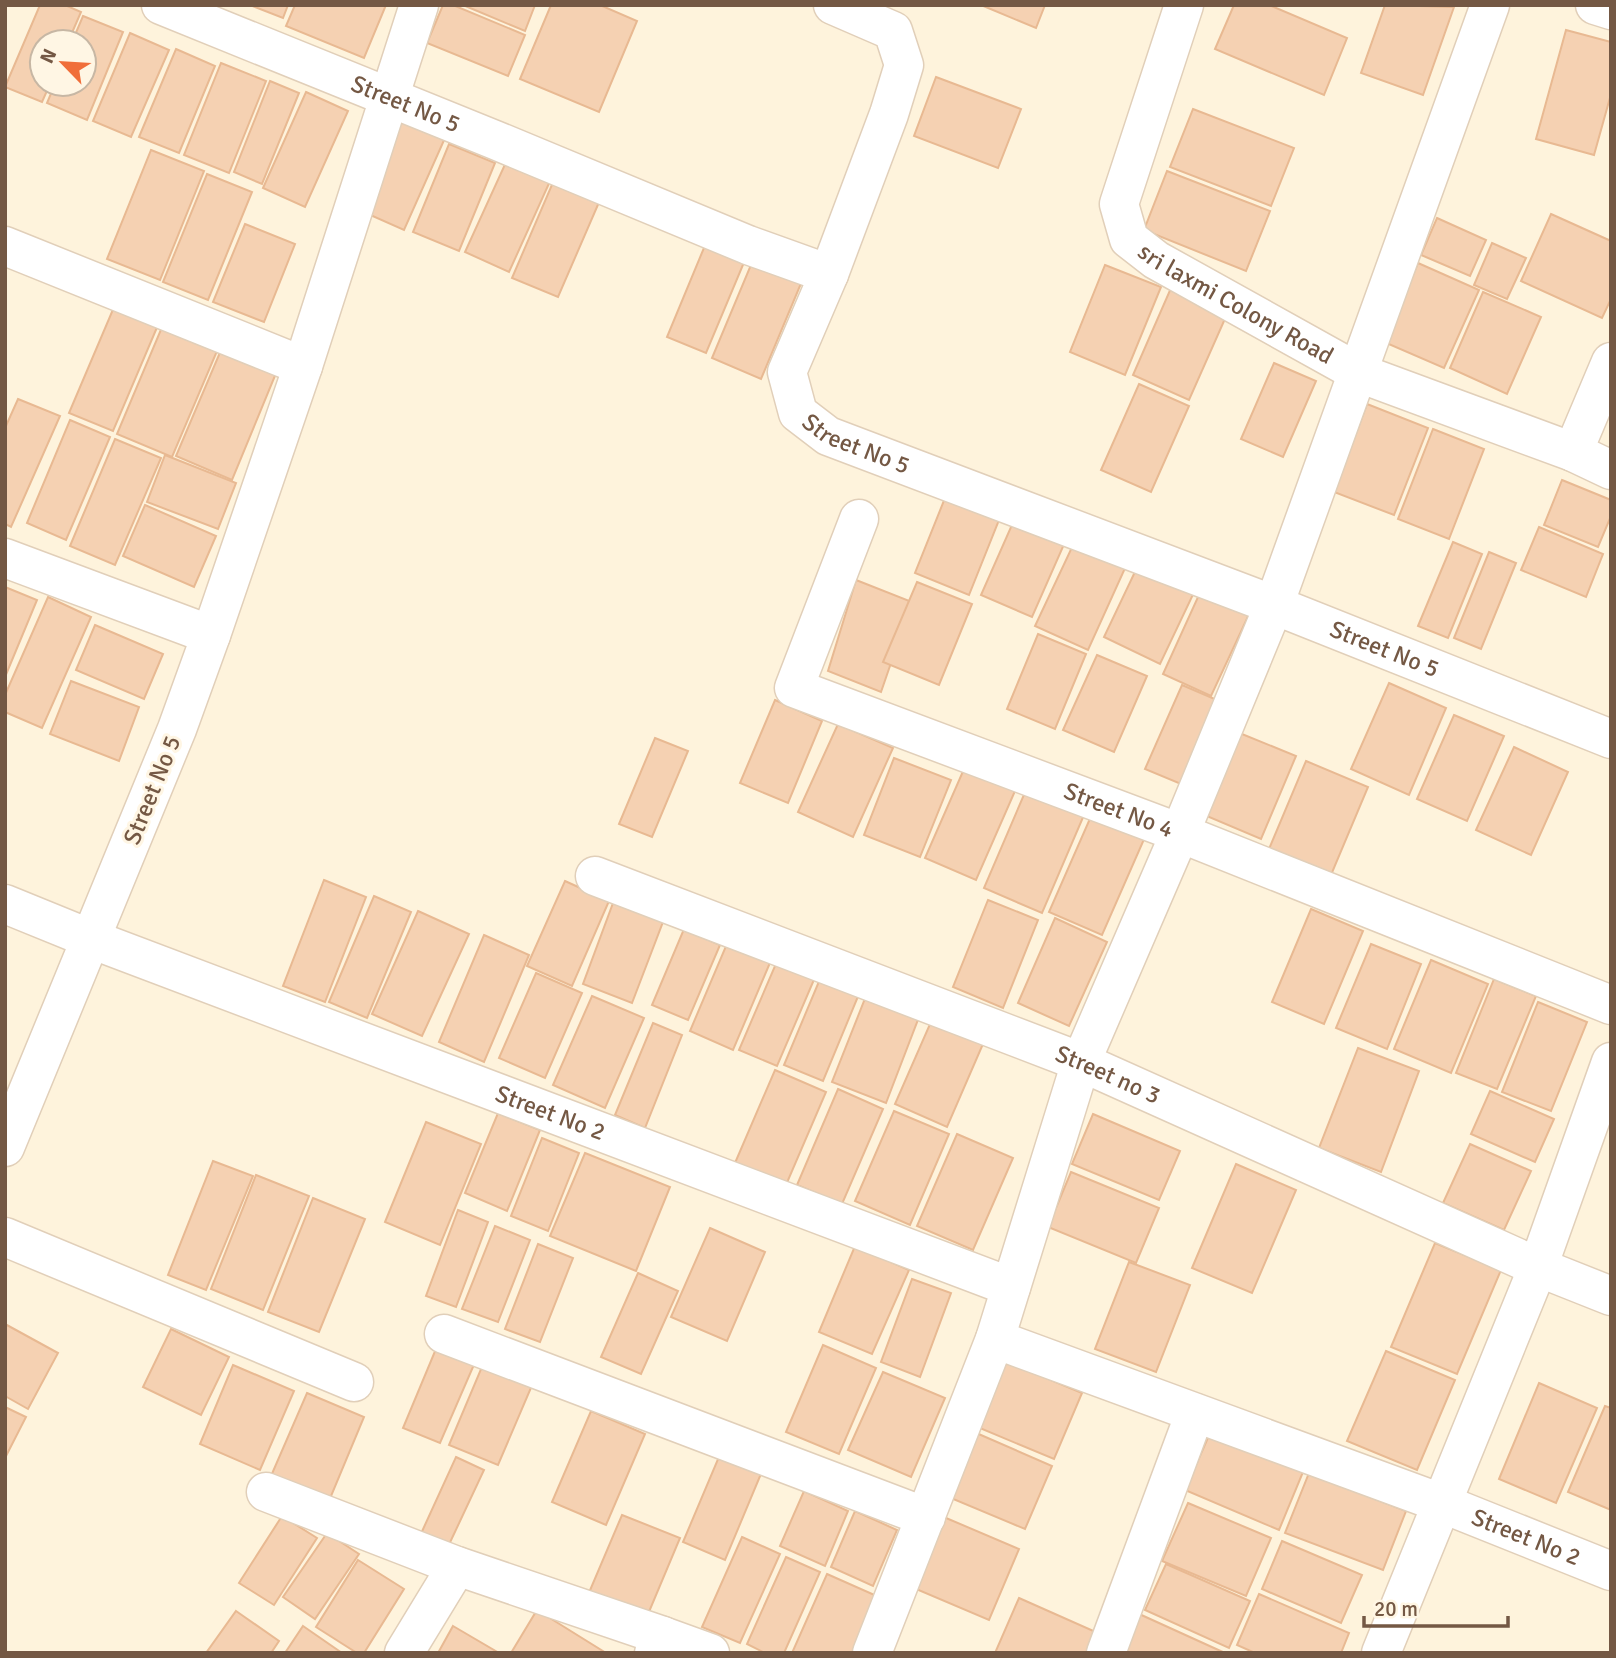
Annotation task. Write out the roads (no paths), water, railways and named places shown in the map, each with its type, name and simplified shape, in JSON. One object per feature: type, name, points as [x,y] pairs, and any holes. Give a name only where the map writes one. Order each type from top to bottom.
[{"type":"street","name":"Street No 5","points":[[161,5],[748,245],[829,274],[787,372],[798,413],[828,436],[1274,605],[1611,739]]},
{"type":"street","name":"Street No 5","points":[[5,1147],[177,729],[303,366],[419,5]]},
{"type":"street","points":[[829,274],[889,114],[904,65],[893,31],[833,5]]},
{"type":"street","name":"sri laxmi Colony Road","points":[[1184,5],[1119,204],[1129,239],[1156,260],[1359,373],[1573,452],[1611,470]]},
{"type":"street","points":[[872,1653],[995,1339],[1080,1062],[1180,833],[1274,605],[1490,5]]},
{"type":"street","points":[[1595,5],[1611,10]]},
{"type":"street","points":[[5,246],[303,366]]},
{"type":"street","points":[[1573,452],[1611,362]]},
{"type":"street","name":"Street No 4","points":[[859,519],[794,688],[1180,833],[1611,1005]]},
{"type":"street","points":[[5,558],[211,635]]},
{"type":"street","name":"Street no 3","points":[[595,876],[1080,1062],[1538,1267],[1611,1296]]},
{"type":"street","name":"Street No 2","points":[[5,904],[91,939],[1011,1287]]},
{"type":"street","points":[[1381,1653],[1538,1267],[1611,1062]]},
{"type":"street","points":[[5,1237],[354,1382]]},
{"type":"street","points":[[444,1334],[926,1517]]},
{"type":"street","name":"Street No 2","points":[[995,1339],[1441,1503],[1611,1571]]},
{"type":"street","points":[[1106,1653],[1195,1413]]},
{"type":"street","points":[[266,1492],[658,1644],[710,1653]]},
{"type":"street","points":[[404,1653],[457,1566]]}]
